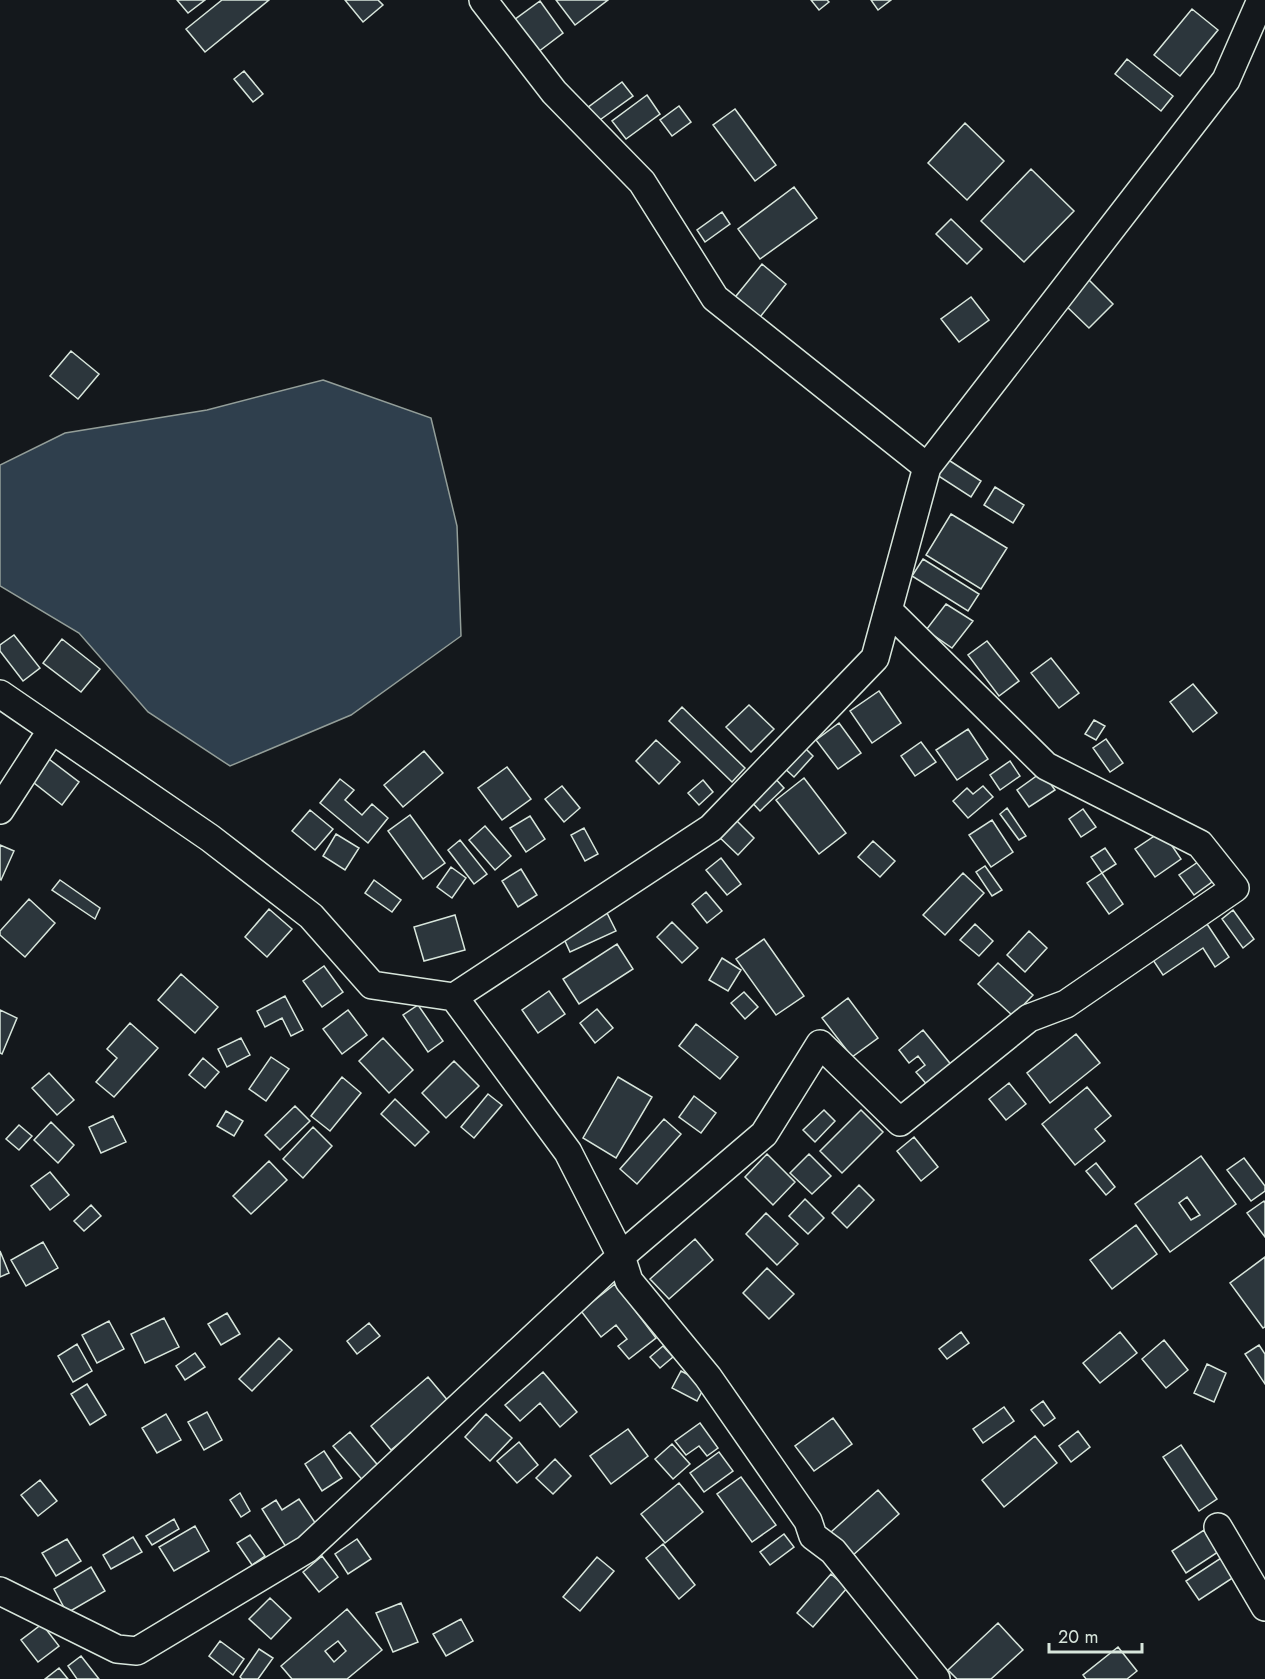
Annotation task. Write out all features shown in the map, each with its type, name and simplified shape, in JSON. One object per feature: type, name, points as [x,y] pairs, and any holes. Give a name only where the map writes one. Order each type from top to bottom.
[{"type":"street","points":[[483,0],[554,92],[642,182],[714,298],[927,467]]},
{"type":"street","points":[[0,694],[210,838],[311,916],[372,985],[454,997],[711,828],[875,658],[927,467],[1226,80],[1261,0]]},
{"type":"street","points":[[0,1591],[117,1649],[137,1651],[307,1549],[621,1256],[764,1134],[820,1044],[900,1122],[1029,1018],[1066,1004],[1235,888],[1200,844],[1046,766],[888,610]]},
{"type":"street","points":[[0,810],[51,731]]},
{"type":"street","points":[[454,997],[568,1152],[621,1256],[629,1281],[708,1377],[807,1521],[813,1536],[833,1551],[936,1679]]},
{"type":"street","points":[[1218,1527],[1265,1607]]},
{"type":"water","points":[[323,380],[431,418],[457,526],[461,636],[351,715],[230,766],[148,712],[79,633],[0,586],[0,465],[65,433],[207,410]]},
{"type":"building","points":[[177,0],[205,0],[188,13]]},
{"type":"building","points":[[222,0],[269,0],[205,52],[186,29]]},
{"type":"building","points":[[345,0],[378,0],[383,5],[363,22]]},
{"type":"building","points":[[556,0],[608,0],[575,25]]},
{"type":"building","points":[[811,0],[827,0],[829,2],[819,10]]},
{"type":"building","points":[[871,0],[891,0],[878,10]]},
{"type":"building","points":[[540,1],[563,33],[538,52],[514,20]]},
{"type":"building","points":[[1192,9],[1218,30],[1180,76],[1154,55]]},
{"type":"building","points":[[1127,59],[1173,96],[1161,111],[1115,74]]},
{"type":"building","points":[[244,71],[263,94],[253,102],[234,79]]},
{"type":"building","points":[[622,82],[633,96],[597,122],[587,108]]},
{"type":"building","points":[[647,95],[660,114],[626,139],[612,121]]},
{"type":"building","points":[[679,106],[691,122],[672,136],[660,120]]},
{"type":"building","points":[[735,109],[776,165],[755,181],[713,125]]},
{"type":"building","points":[[965,123],[1004,161],[967,200],[928,163]]},
{"type":"building","points":[[1031,169],[1074,211],[1024,262],[981,221]]},
{"type":"building","points":[[794,187],[817,218],[760,259],[738,229]]},
{"type":"building","points":[[722,212],[730,224],[705,242],[697,230]]},
{"type":"building","points":[[951,219],[982,249],[967,264],[936,234]]},
{"type":"building","points":[[762,264],[786,284],[757,321],[732,301]]},
{"type":"building","points":[[1086,277],[1113,304],[1089,328],[1062,302]]},
{"type":"building","points":[[971,297],[989,320],[959,342],[941,319]]},
{"type":"building","points":[[71,351],[99,374],[78,399],[50,376]]},
{"type":"building","points":[[947,459],[981,481],[971,497],[937,475]]},
{"type":"building","points":[[995,487],[1024,505],[1013,523],[984,505]]},
{"type":"building","points":[[951,514],[1007,548],[981,589],[926,555]]},
{"type":"building","points":[[923,559],[979,594],[968,611],[912,576]]},
{"type":"building","points":[[946,604],[973,621],[952,648],[926,630]]},
{"type":"building","points":[[14,635],[40,668],[23,681],[0,651],[0,645]]},
{"type":"building","points":[[62,639],[100,669],[81,692],[43,663]]},
{"type":"building","points":[[987,641],[1019,681],[999,696],[968,655]]},
{"type":"building","points":[[1051,658],[1079,693],[1059,708],[1031,673]]},
{"type":"building","points":[[1193,684],[1217,713],[1193,732],[1170,702]]},
{"type":"building","points":[[879,691],[901,723],[872,743],[850,711]]},
{"type":"building","points":[[749,705],[774,729],[751,752],[726,727]]},
{"type":"building","points":[[682,707],[745,768],[732,782],[669,721]]},
{"type":"building","points":[[1094,720],[1105,726],[1096,740],[1085,734]]},
{"type":"building","points":[[839,723],[861,753],[838,769],[816,740]]},
{"type":"building","points":[[968,729],[988,759],[957,780],[936,750]]},
{"type":"building","points":[[1106,739],[1123,763],[1110,772],[1093,748]]},
{"type":"building","points":[[656,740],[680,762],[659,784],[636,761]]},
{"type":"building","points":[[921,742],[936,762],[915,776],[901,756]]},
{"type":"building","points":[[802,745],[813,756],[794,777],[783,767]]},
{"type":"building","points":[[424,751],[443,773],[403,807],[384,785]]},
{"type":"building","points":[[41,753],[79,782],[62,805],[24,775]]},
{"type":"building","points":[[1010,761],[1020,776],[1000,790],[990,775]]},
{"type":"building","points":[[507,767],[531,799],[502,820],[478,788]]},
{"type":"building","points":[[1042,772],[1055,790],[1029,807],[1017,790]]},
{"type":"building","points":[[772,775],[784,788],[760,811],[747,797]]},
{"type":"building","points":[[804,778],[846,833],[819,854],[776,800]]},
{"type":"building","points":[[340,779],[354,790],[345,800],[362,815],[372,804],[388,818],[368,843],[320,803]]},
{"type":"building","points":[[703,780],[713,792],[699,805],[688,793]]},
{"type":"building","points":[[562,786],[580,808],[564,822],[545,799]]},
{"type":"building","points":[[983,786],[993,797],[968,818],[953,801],[967,788],[973,794]]},
{"type":"building","points":[[1007,808],[1026,836],[1019,840],[1000,814]]},
{"type":"building","points":[[1083,809],[1096,827],[1081,837],[1069,819]]},
{"type":"building","points":[[310,810],[333,829],[315,850],[292,831]]},
{"type":"building","points":[[410,815],[445,863],[423,879],[388,831]]},
{"type":"building","points":[[530,816],[545,839],[526,852],[510,828]]},
{"type":"building","points":[[733,817],[754,838],[738,855],[716,834]]},
{"type":"building","points":[[992,820],[1013,852],[991,867],[969,835]]},
{"type":"building","points":[[485,826],[511,856],[495,870],[469,840]]},
{"type":"building","points":[[584,828],[598,854],[585,861],[571,835]]},
{"type":"building","points":[[1162,831],[1181,859],[1155,877],[1135,849]]},
{"type":"building","points":[[336,834],[359,848],[345,870],[323,856]]},
{"type":"building","points":[[460,840],[487,874],[474,884],[448,850]]},
{"type":"building","points":[[873,841],[895,861],[880,877],[858,857]]},
{"type":"building","points":[[0,845],[14,851],[1,880],[0,879]]},
{"type":"building","points":[[1105,848],[1116,864],[1102,873],[1091,857]]},
{"type":"building","points":[[721,858],[741,884],[727,895],[706,870]]},
{"type":"building","points":[[1198,862],[1212,882],[1194,895],[1179,875]]},
{"type":"building","points":[[985,866],[1002,890],[992,896],[976,872]]},
{"type":"building","points":[[451,867],[466,878],[452,898],[437,887]]},
{"type":"building","points":[[521,869],[537,895],[518,907],[502,881]]},
{"type":"building","points":[[963,873],[984,893],[945,935],[923,915]]},
{"type":"building","points":[[1102,873],[1123,904],[1109,914],[1087,883]]},
{"type":"building","points":[[60,880],[100,908],[95,919],[52,890]]},
{"type":"building","points":[[374,880],[401,900],[392,912],[365,893]]},
{"type":"building","points":[[706,892],[722,911],[707,923],[692,904]]},
{"type":"building","points":[[29,899],[55,923],[25,957],[0,935],[0,931]]},
{"type":"building","points":[[269,909],[292,929],[267,957],[245,937]]},
{"type":"building","points":[[605,909],[616,931],[570,952],[560,930]]},
{"type":"building","points":[[1233,910],[1254,939],[1243,948],[1222,919]]},
{"type":"building","points":[[455,915],[465,950],[424,961],[414,927]]},
{"type":"building","points":[[672,922],[698,948],[682,963],[657,937]]},
{"type":"building","points":[[975,924],[993,941],[979,956],[960,940]]},
{"type":"building","points":[[1207,924],[1229,957],[1215,967],[1203,948],[1163,975],[1153,960]]},
{"type":"building","points":[[1029,931],[1047,948],[1025,972],[1007,955]]},
{"type":"building","points":[[764,939],[804,996],[776,1015],[736,959]]},
{"type":"building","points":[[617,944],[633,969],[579,1004],[563,979]]},
{"type":"building","points":[[722,958],[741,970],[728,991],[709,980]]},
{"type":"building","points":[[998,963],[1033,995],[1013,1016],[978,984]]},
{"type":"building","points":[[324,966],[343,992],[322,1007],[303,981]]},
{"type":"building","points":[[181,974],[218,1007],[195,1033],[158,1000]]},
{"type":"building","points":[[549,991],[565,1014],[538,1033],[522,1010]]},
{"type":"building","points":[[744,992],[758,1007],[745,1019],[731,1003]]},
{"type":"building","points":[[285,996],[303,1030],[291,1036],[282,1018],[265,1027],[257,1011]]},
{"type":"building","points":[[848,998],[878,1038],[852,1057],[822,1018]]},
{"type":"building","points":[[418,1005],[443,1041],[428,1052],[403,1015]]},
{"type":"building","points":[[597,1009],[613,1028],[595,1043],[580,1023]]},
{"type":"building","points":[[0,1010],[17,1018],[2,1054],[0,1053]]},
{"type":"building","points":[[348,1010],[367,1035],[342,1054],[323,1029]]},
{"type":"building","points":[[130,1023],[158,1048],[114,1097],[96,1082],[117,1058],[107,1049]]},
{"type":"building","points":[[696,1024],[738,1057],[720,1079],[679,1046]]},
{"type":"building","points":[[923,1030],[953,1067],[929,1087],[916,1072],[925,1065],[918,1056],[909,1063],[899,1050]]},
{"type":"building","points":[[1076,1034],[1100,1063],[1050,1103],[1027,1073]]},
{"type":"building","points":[[241,1038],[250,1055],[227,1067],[218,1049]]},
{"type":"building","points":[[383,1038],[413,1070],[389,1093],[359,1061]]},
{"type":"building","points":[[271,1057],[289,1069],[266,1101],[249,1089]]},
{"type":"building","points":[[203,1058],[219,1072],[205,1088],[189,1075]]},
{"type":"building","points":[[454,1061],[479,1086],[446,1118],[422,1093]]},
{"type":"building","points":[[49,1073],[74,1100],[57,1115],[32,1088]]},
{"type":"building","points":[[342,1077],[361,1093],[330,1131],[311,1116]]},
{"type":"building","points":[[618,1077],[652,1097],[616,1158],[583,1138]]},
{"type":"building","points":[[1009,1083],[1026,1104],[1006,1120],[989,1099]]},
{"type":"building","points":[[1087,1087],[1111,1116],[1095,1129],[1105,1141],[1075,1165],[1042,1124]]},
{"type":"building","points":[[488,1094],[502,1105],[474,1138],[461,1127]]},
{"type":"building","points":[[694,1096],[716,1113],[701,1133],[679,1117]]},
{"type":"building","points":[[395,1099],[429,1132],[415,1146],[381,1114]]},
{"type":"building","points":[[295,1106],[310,1121],[280,1150],[265,1135]]},
{"type":"building","points":[[824,1110],[835,1121],[815,1142],[803,1130]]},
{"type":"building","points":[[861,1110],[883,1132],[842,1173],[820,1151]]},
{"type":"building","points":[[226,1111],[243,1121],[234,1136],[217,1126]]},
{"type":"building","points":[[113,1116],[126,1142],[101,1153],[89,1127]]},
{"type":"building","points":[[664,1119],[681,1134],[637,1184],[620,1169]]},
{"type":"building","points":[[51,1122],[74,1145],[58,1163],[34,1140]]},
{"type":"building","points":[[19,1125],[32,1136],[19,1150],[6,1139]]},
{"type":"building","points":[[313,1127],[332,1146],[303,1178],[283,1159]]},
{"type":"building","points":[[914,1137],[938,1167],[921,1181],[897,1151]]},
{"type":"building","points":[[767,1154],[795,1182],[773,1205],[745,1177]]},
{"type":"building","points":[[809,1154],[831,1176],[812,1194],[790,1173]]},
{"type":"building","points":[[1201,1156],[1236,1204],[1170,1252],[1135,1204]],"holes":[[[1187,1197],[1200,1215],[1191,1220],[1179,1203]]]},
{"type":"building","points":[[1244,1158],[1265,1186],[1265,1191],[1251,1201],[1227,1170]]},
{"type":"building","points":[[269,1161],[287,1180],[251,1214],[233,1196]]},
{"type":"building","points":[[1096,1163],[1115,1187],[1106,1195],[1086,1171]]},
{"type":"building","points":[[50,1172],[69,1195],[50,1210],[31,1186]]},
{"type":"building","points":[[859,1185],[874,1200],[847,1228],[832,1213]]},
{"type":"building","points":[[805,1199],[824,1218],[808,1234],[789,1216]]},
{"type":"building","points":[[1264,1201],[1265,1203],[1265,1237],[1247,1213]]},
{"type":"building","points":[[91,1205],[101,1216],[84,1231],[74,1221]]},
{"type":"building","points":[[766,1213],[798,1244],[777,1265],[746,1234]]},
{"type":"building","points":[[1136,1225],[1157,1254],[1112,1289],[1090,1260]]},
{"type":"building","points":[[695,1239],[713,1260],[669,1299],[650,1279]]},
{"type":"building","points":[[43,1242],[58,1268],[26,1286],[11,1260]]},
{"type":"building","points":[[0,1251],[9,1273],[0,1277]]},
{"type":"building","points":[[1265,1257],[1265,1327],[1263,1328],[1230,1283]]},
{"type":"building","points":[[767,1268],[794,1294],[769,1319],[743,1293]]},
{"type":"building","points":[[615,1284],[656,1338],[629,1359],[618,1346],[627,1339],[616,1325],[601,1337],[581,1311]]},
{"type":"building","points":[[227,1313],[240,1334],[221,1345],[208,1324]]},
{"type":"building","points":[[164,1318],[179,1347],[145,1363],[131,1334]]},
{"type":"building","points":[[109,1321],[124,1349],[97,1363],[82,1335]]},
{"type":"building","points":[[369,1323],[380,1336],[357,1354],[347,1341]]},
{"type":"building","points":[[961,1332],[969,1343],[947,1359],[939,1349]]},
{"type":"building","points":[[1120,1332],[1137,1353],[1100,1383],[1083,1363]]},
{"type":"building","points":[[279,1338],[292,1350],[252,1391],[239,1379]]},
{"type":"building","points":[[1164,1340],[1188,1370],[1166,1388],[1142,1359]]},
{"type":"building","points":[[77,1344],[92,1371],[73,1382],[58,1356]]},
{"type":"building","points":[[1259,1345],[1265,1354],[1265,1384],[1245,1354]]},
{"type":"building","points":[[663,1346],[673,1357],[660,1368],[650,1357]]},
{"type":"building","points":[[195,1353],[205,1367],[185,1380],[176,1366]]},
{"type":"building","points":[[1207,1364],[1226,1373],[1214,1402],[1194,1393]]},
{"type":"building","points":[[681,1371],[706,1384],[697,1401],[672,1388]]},
{"type":"building","points":[[543,1372],[577,1412],[560,1427],[540,1403],[520,1421],[505,1405]]},
{"type":"building","points":[[428,1377],[449,1402],[391,1450],[371,1426]]},
{"type":"building","points":[[87,1384],[106,1415],[90,1425],[71,1394]]},
{"type":"building","points":[[1043,1401],[1055,1418],[1044,1426],[1031,1410]]},
{"type":"building","points":[[1004,1407],[1014,1421],[983,1443],[973,1429]]},
{"type":"building","points":[[207,1412],[222,1440],[204,1450],[188,1422]]},
{"type":"building","points":[[166,1414],[181,1440],[157,1453],[142,1428]]},
{"type":"building","points":[[486,1414],[512,1438],[490,1461],[465,1437]]},
{"type":"building","points":[[833,1418],[852,1444],[814,1471],[795,1446]]},
{"type":"building","points":[[700,1423],[718,1448],[707,1456],[699,1446],[686,1455],[675,1441]]},
{"type":"building","points":[[628,1429],[648,1456],[611,1484],[590,1456]]},
{"type":"building","points":[[1078,1431],[1090,1447],[1071,1462],[1059,1446]]},
{"type":"building","points":[[350,1432],[381,1469],[365,1483],[333,1446]]},
{"type":"building","points":[[1035,1436],[1057,1463],[1004,1507],[982,1480]]},
{"type":"building","points":[[519,1442],[538,1465],[517,1483],[497,1461]]},
{"type":"building","points":[[672,1444],[690,1464],[673,1479],[655,1459]]},
{"type":"building","points":[[1181,1445],[1217,1499],[1199,1511],[1163,1457]]},
{"type":"building","points":[[324,1451],[342,1478],[322,1491],[305,1464]]},
{"type":"building","points":[[719,1452],[733,1471],[704,1492],[690,1473]]},
{"type":"building","points":[[555,1459],[571,1476],[553,1494],[536,1478]]},
{"type":"building","points":[[741,1477],[776,1525],[752,1542],[717,1494]]},
{"type":"building","points":[[40,1480],[57,1501],[38,1516],[21,1495]]},
{"type":"building","points":[[679,1483],[703,1512],[665,1543],[641,1514]]},
{"type":"building","points":[[878,1490],[899,1514],[852,1556],[831,1532]]},
{"type":"building","points":[[240,1493],[250,1511],[241,1517],[230,1500]]},
{"type":"building","points":[[299,1499],[318,1527],[286,1547],[262,1509],[276,1500],[282,1510]]},
{"type":"building","points":[[174,1519],[179,1529],[152,1545],[146,1536]]},
{"type":"building","points":[[195,1526],[209,1551],[174,1571],[159,1547]]},
{"type":"building","points":[[1204,1530],[1218,1552],[1186,1573],[1172,1551]]},
{"type":"building","points":[[784,1534],[794,1547],[770,1565],[760,1552]]},
{"type":"building","points":[[250,1535],[265,1556],[252,1565],[237,1543]]},
{"type":"building","points":[[133,1537],[142,1552],[111,1569],[103,1555]]},
{"type":"building","points":[[67,1539],[81,1561],[56,1576],[42,1553]]},
{"type":"building","points":[[357,1539],[371,1559],[348,1574],[335,1554]]},
{"type":"building","points":[[663,1544],[695,1585],[679,1599],[646,1558]]},
{"type":"building","points":[[322,1556],[338,1577],[319,1592],[303,1572]]},
{"type":"building","points":[[597,1557],[614,1571],[580,1611],[563,1597]]},
{"type":"building","points":[[1221,1558],[1234,1577],[1199,1600],[1186,1581]]},
{"type":"building","points":[[91,1567],[105,1591],[67,1613],[54,1589]]},
{"type":"building","points":[[831,1574],[847,1588],[813,1627],[797,1613]]},
{"type":"building","points":[[270,1598],[291,1618],[271,1639],[249,1619]]},
{"type":"building","points":[[401,1603],[418,1642],[393,1652],[376,1613]]},
{"type":"building","points":[[347,1609],[382,1650],[347,1679],[292,1679],[281,1666]],"holes":[[[338,1641],[346,1651],[334,1662],[325,1651]]]},
{"type":"building","points":[[461,1619],[473,1641],[446,1656],[433,1634]]},
{"type":"building","points":[[998,1623],[1023,1650],[991,1679],[957,1679],[948,1670]]},
{"type":"building","points":[[42,1624],[59,1646],[38,1662],[21,1640]]},
{"type":"building","points":[[220,1641],[244,1659],[233,1675],[209,1656]]},
{"type":"building","points":[[1118,1647],[1137,1671],[1127,1679],[1086,1679],[1083,1675]]},
{"type":"building","points":[[259,1649],[273,1658],[258,1679],[242,1679],[240,1677]]},
{"type":"building","points":[[81,1656],[99,1679],[77,1679],[68,1666]]},
{"type":"building","points":[[59,1668],[68,1679],[45,1679]]}]
